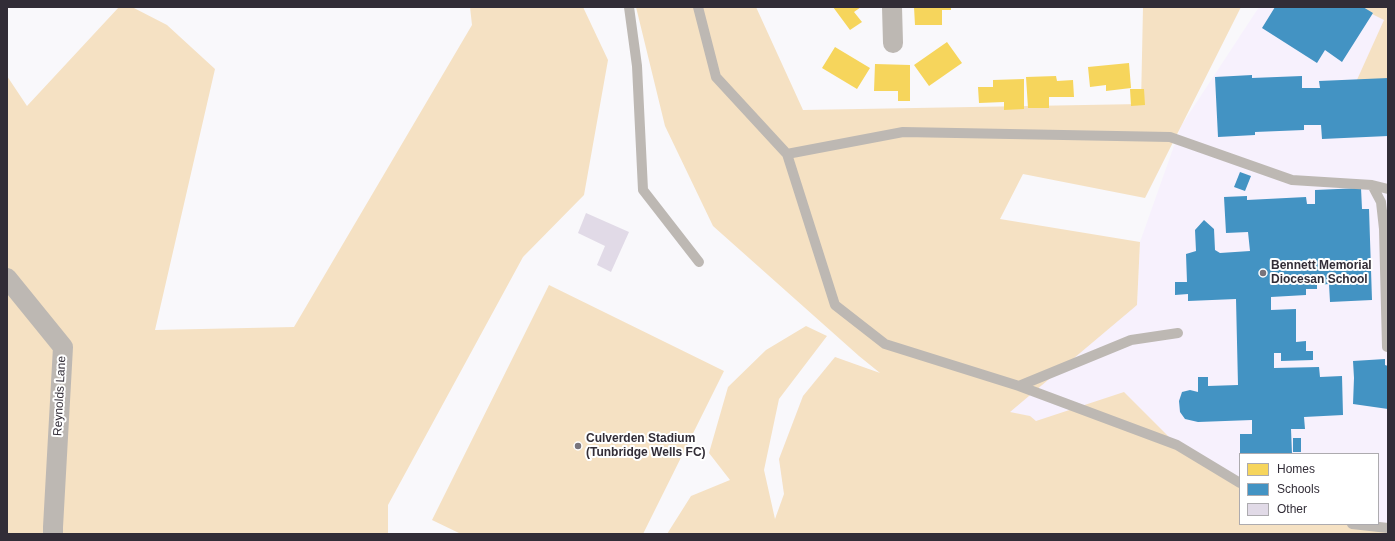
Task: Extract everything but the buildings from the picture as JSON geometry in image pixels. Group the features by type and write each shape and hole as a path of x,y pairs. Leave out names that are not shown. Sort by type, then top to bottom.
{"street":[{"path":"892,7 893,42"},
{"name":"Reynolds Lane","path":"7,278 63,347 53,534"}],"lane":[{"path":"628,7 636,66 643,190 699,262"},
{"path":"698,7 716,77 787,154 835,305 885,344 1019,386 1177,445 1239,482"},
{"path":"787,154 903,132 1170,137 1292,180 1372,185 1388,190"},
{"path":"1372,185 1381,202 1384,229 1387,347"},
{"path":"1019,386 1131,340 1178,333"},
{"path":"1361,525 1388,528"}],"shaded area":[{"path":"119,7 132,7 167,25 215,69 155,330 294,327 472,25 470,7 583,7 608,60 584,195 523,257 388,505 388,534 7,534 7,76 27,106"},
{"path":"636,7 756,7 803,110 1141,104 1143,7 1241,7 1145,198 1023,174 1000,219 1140,242 1137,305 1010,412 1030,416 1036,421 1124,392 1187,455 1239,479 1239,525 1362,525 1388,528 1388,534 667,534 691,496 730,480 709,453 728,387 766,350 806,326 827,336 779,399 764,470 775,519 784,494 779,459 803,396 835,357 880,373 713,226 665,126"},
{"name":"Bennett Memorial Diocesan School","path":"1259,7 1388,7 1388,534 770,534 784,494 779,459 803,396 835,357 969,405 1137,305 1140,242 1181,126"},
{"path":"1358,7 1388,7 1388,81 1356,82 1384,20"},
{"name":"Culverden Stadium (Tunbridge Wells FC)","path":"549,285 724,371 643,534 461,534 432,520"}],"place":[{"name":"Bennett Memorial Diocesan School","path":"1263,273"},
{"name":"Culverden Stadium (Tunbridge Wells FC)","path":"578,446"}]}
